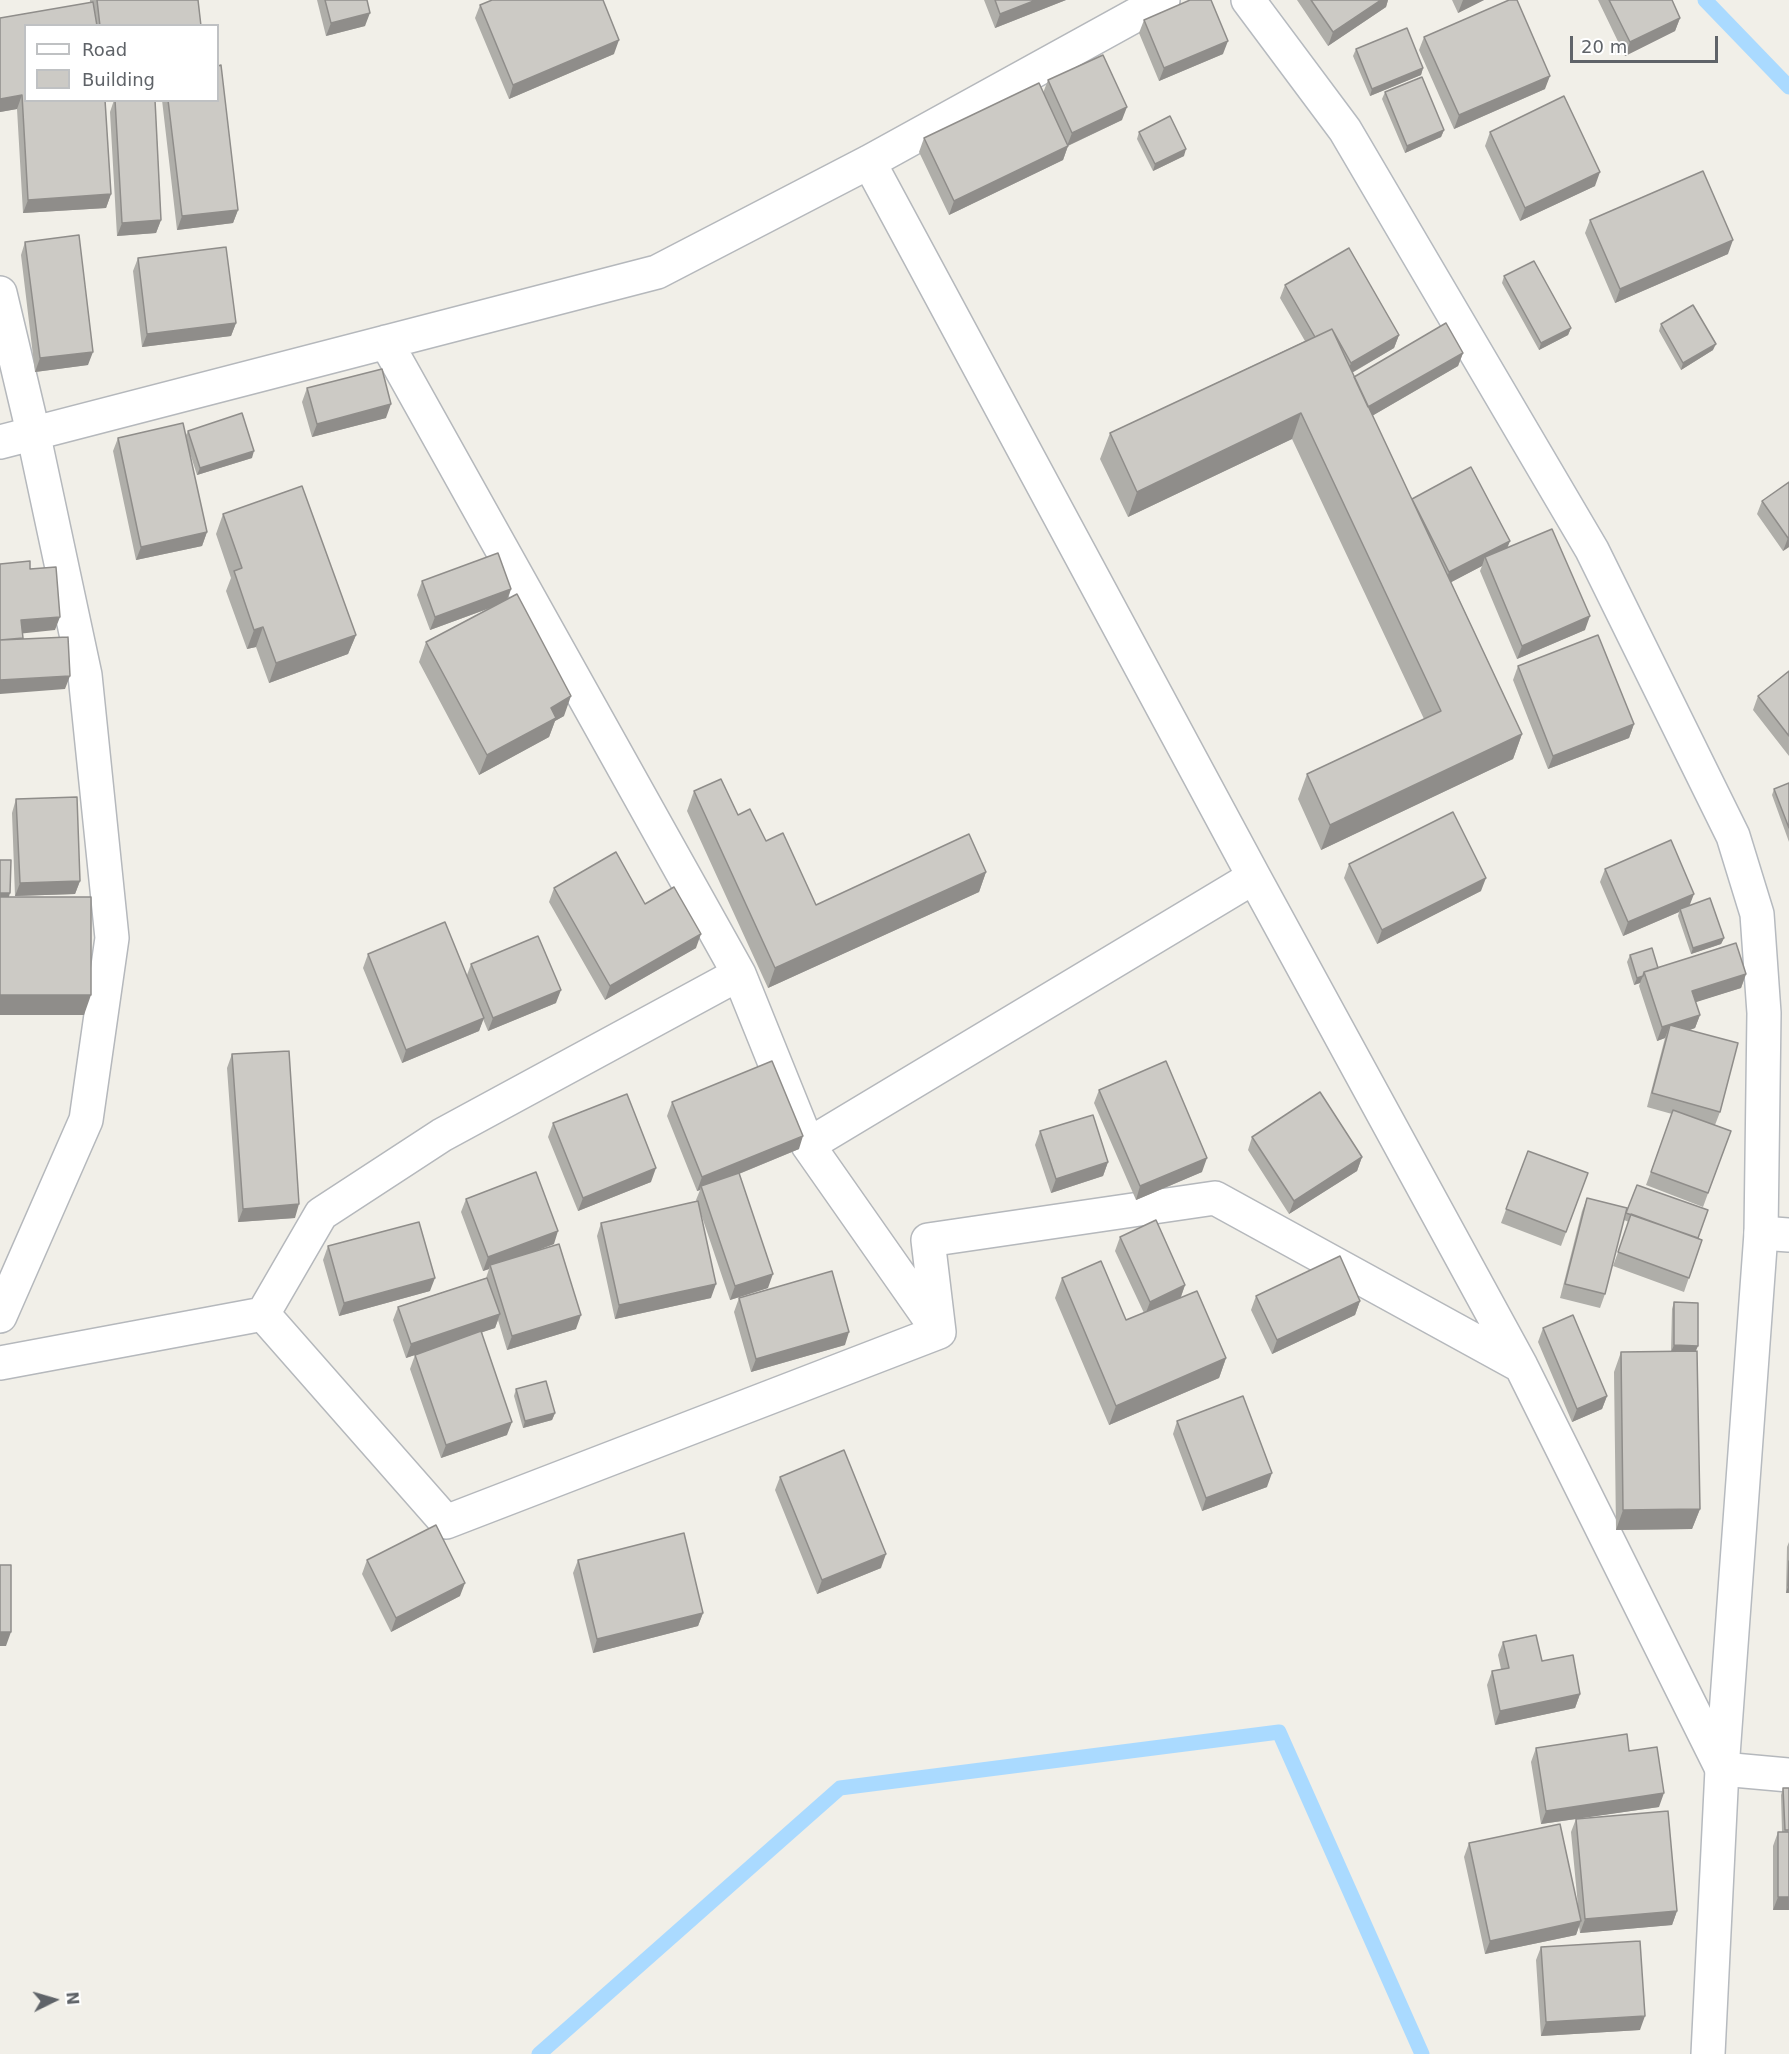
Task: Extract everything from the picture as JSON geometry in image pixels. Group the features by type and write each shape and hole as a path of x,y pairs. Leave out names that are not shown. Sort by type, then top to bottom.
{"street":[{"path":"0,442 657,272 869,162 1163,0"},
{"path":"1248,0 1345,130 1592,550 1732,836 1757,914 1775,1234 1722,1769 1708,2054"},
{"path":"869,162 1254,878 1521,1366 1722,1769"},
{"path":"0,293 33,432 84,675 112,938 86,1120 0,1316"},
{"path":"386,342 739,974 808,1145 939,1332"},
{"path":"808,1145 1254,878"},
{"path":"0,1363 263,1314 321,1214 442,1135 739,974"},
{"path":"939,1332 928,1240 1215,1198 1521,1366"},
{"path":"263,1314 446,1522 939,1332"},
{"path":"1722,1769 1789,1775"}],"building":[{"path":"97,0 198,0 201,24 100,24"},
{"path":"325,0 367,0 370,13 331,23"},
{"path":"492,0 603,0 619,40 513,85 480,5"},
{"path":"995,0 1036,0 1000,14"},
{"path":"1190,0 1211,0 1228,41 1164,68 1144,20"},
{"path":"1311,0 1381,0 1333,32"},
{"path":"1509,0 1517,0 1550,76 1459,115 1424,37"},
{"path":"1609,0 1672,0 1680,18 1630,42"},
{"path":"93,2 97,24 24,24 24,102 105,102 111,194 28,200 22,95 0,99 0,18"},
{"path":"1407,28 1423,68 1372,89 1356,49"},
{"path":"1103,55 1127,107 1072,133 1048,80"},
{"path":"221,65 238,210 182,216 168,102 219,102 219,66"},
{"path":"1422,77 1444,130 1407,146 1385,92"},
{"path":"1039,83 1068,146 954,201 924,138"},
{"path":"1564,96 1600,172 1525,208 1490,132"},
{"path":"115,102 155,102 161,220 122,223"},
{"path":"1170,116 1186,149 1155,164 1139,132"},
{"path":"1703,171 1733,240 1620,289 1590,220"},
{"path":"79,235 93,352 40,358 25,242"},
{"path":"226,247 236,323 147,334 138,258"},
{"path":"1349,248 1399,335 1351,363 1332,329 1315,337 1285,285"},
{"path":"1534,261 1571,328 1541,343 1504,276"},
{"path":"1693,305 1716,344 1683,363 1661,324"},
{"path":"1446,323 1463,353 1368,407 1354,377"},
{"path":"1332,329 1522,734 1330,825 1307,774 1441,711 1301,413 1137,492 1110,433"},
{"path":"382,369 391,404 317,424 307,388"},
{"path":"242,413 254,451 200,468 188,431"},
{"path":"183,423 207,532 141,547 118,438"},
{"path":"1471,467 1510,541 1449,572 1412,499"},
{"path":"1789,482 1789,537 1788,538 1762,501"},
{"path":"302,486 356,635 276,663 263,627 254,630 234,571 242,568 223,514"},
{"path":"1552,529 1590,616 1522,646 1485,557"},
{"path":"498,553 511,589 435,617 422,581"},
{"path":"30,561 30,569 56,567 60,617 21,620 23,638 0,640 0,564"},
{"path":"517,594 571,696 551,708 556,718 487,755 426,642"},
{"path":"1598,635 1634,724 1553,756 1518,666"},
{"path":"68,637 70,676 0,680 0,640"},
{"path":"1789,671 1789,736 1758,696"},
{"path":"721,779 738,815 750,809 766,841 783,833 816,905 969,834 986,872 775,968 694,791"},
{"path":"1789,783 1789,828 1774,789"},
{"path":"77,797 80,881 20,883 16,799"},
{"path":"1453,812 1486,878 1382,930 1349,864"},
{"path":"1671,840 1694,894 1628,922 1605,869"},
{"path":"616,852 645,904 674,887 701,934 610,986 554,888"},
{"path":"0,860 11,860 10,893 0,893"},
{"path":"0,897 91,897 91,995 0,995"},
{"path":"1710,898 1724,938 1693,948 1680,909"},
{"path":"445,922 484,1018 406,1050 368,954"},
{"path":"538,936 561,990 493,1018 471,964"},
{"path":"1736,943 1746,974 1692,991 1700,1015 1662,1027 1644,972"},
{"path":"1652,948 1658,968 1644,972 1643,976 1637,978 1630,955"},
{"path":"1670,1025 1738,1043 1720,1112 1652,1093"},
{"path":"289,1051 299,1204 243,1209 232,1054"},
{"path":"772,1061 803,1136 702,1177 672,1102"},
{"path":"1166,1061 1207,1158 1140,1186 1099,1090"},
{"path":"1320,1092 1362,1157 1294,1201 1252,1137"},
{"path":"627,1094 656,1168 583,1198 553,1123"},
{"path":"1673,1110 1731,1131 1708,1193 1651,1172"},
{"path":"1093,1115 1108,1162 1056,1179 1040,1131"},
{"path":"1528,1151 1588,1173 1566,1232 1506,1209"},
{"path":"536,1172 558,1231 488,1257 466,1199"},
{"path":"739,1173 773,1274 735,1286 701,1186"},
{"path":"1637,1185 1708,1210 1698,1238 1626,1213"},
{"path":"1587,1198 1627,1208 1605,1294 1565,1284"},
{"path":"698,1201 716,1284 619,1305 601,1223"},
{"path":"1631,1214 1702,1240 1689,1278 1618,1252"},
{"path":"1156,1220 1185,1285 1150,1302 1120,1237"},
{"path":"419,1222 435,1278 344,1303 328,1246"},
{"path":"559,1244 581,1315 512,1336 490,1265"},
{"path":"1340,1256 1360,1301 1277,1340 1256,1296"},
{"path":"1101,1261 1126,1320 1197,1291 1226,1358 1116,1406 1062,1278"},
{"path":"832,1271 849,1332 756,1359 739,1298"},
{"path":"487,1278 500,1314 411,1344 398,1307"},
{"path":"1674,1302 1698,1303 1698,1346 1674,1345"},
{"path":"1573,1315 1607,1396 1577,1409 1543,1328"},
{"path":"481,1331 512,1422 446,1445 415,1355"},
{"path":"1697,1351 1700,1509 1623,1510 1621,1352"},
{"path":"546,1381 555,1413 525,1421 516,1389"},
{"path":"1243,1396 1272,1473 1206,1498 1177,1421"},
{"path":"844,1450 886,1554 822,1580 780,1477"},
{"path":"436,1525 465,1583 396,1618 367,1560"},
{"path":"684,1533 703,1613 597,1639 578,1560"},
{"path":"0,1565 11,1565 11,1632 0,1632"},
{"path":"1536,1635 1542,1661 1573,1655 1580,1694 1500,1711 1492,1671 1509,1668 1503,1642"},
{"path":"1627,1734 1629,1751 1657,1747 1664,1793 1546,1811 1536,1748"},
{"path":"1783,1788 1789,1788 1789,1830 1785,1830"},
{"path":"1668,1811 1677,1911 1585,1919 1576,1819"},
{"path":"1560,1824 1581,1921 1490,1941 1469,1843"},
{"path":"1778,1832 1789,1832 1789,1897 1778,1897"},
{"path":"1640,1941 1645,2016 1546,2022 1541,1947"}],"waterway":[{"path":"1705,0 1789,87"},
{"path":"539,2054 840,1788 1279,1732 1422,2054"}]}
